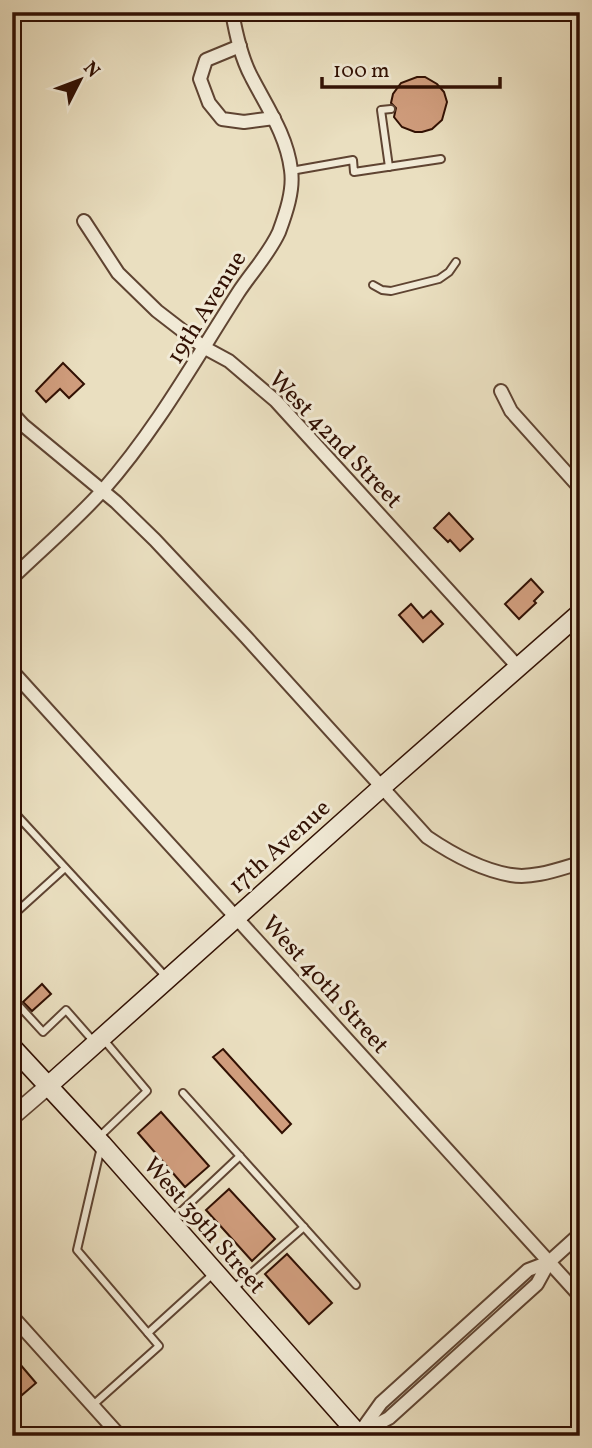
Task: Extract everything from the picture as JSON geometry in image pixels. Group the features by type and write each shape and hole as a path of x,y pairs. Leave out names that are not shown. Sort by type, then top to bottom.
{"main road":[{"name":"17th Avenue","path":"48,1086 236,916 580,613"},
{"name":"West 39th Street","path":"12,1047 360,1435"}],"street":[{"name":"19th Avenue","path":"12,578 102,491 136,450 278,234 289,204 291,171 285,144 274,118 250,75 232,12"},
{"path":"240,46 206,60 200,79 209,103 222,119 234,122 274,118"},
{"name":"West 42nd Street","path":"84,221 118,273 157,311 205,348 229,361 276,401 519,668"},
{"path":"501,391 511,411 580,488"},
{"path":"12,413 155,540 427,837 451,853 512,876 542,873 580,863"},
{"name":"West 40th Street","path":"12,671 580,1296"},
{"name":"17th Avenue","path":"12,1117 48,1086"},
{"path":"360,1435 389,1418 537,1284 549,1262 580,1234"},
{"path":"12,1316 120,1436"}],"lane":[{"path":"389,167 381,110 391,108"},
{"path":"291,171 353,160 354,172 441,159"},
{"path":"373,285 391,291 439,279 449,272 456,262"},
{"path":"12,810 167,978"},
{"path":"12,916 65,868"},
{"path":"12,985 17,990 12,996 43,1032 66,1010 147,1091 99,1142 77,1250 159,1346 93,1405"},
{"path":"183,1093 356,1285"},
{"path":"169,1222 240,1156"},
{"path":"231,1291 304,1227"},
{"path":"148,1333 214,1273"}],"building":[{"path":"425,77 437,84 444,92 447,102 442,120 432,129 422,132 402,127 394,117 396,108 391,103 393,94 401,83"},
{"path":"63,363 84,384 69,398 60,389 46,402 36,391"},
{"path":"449,513 473,539 460,551 434,528"},
{"path":"531,579 543,592 519,619 505,604"},
{"path":"411,604 423,618 431,611 443,624 423,642 399,615"},
{"path":"42,984 51,994 32,1011 23,1002"},
{"path":"223,1049 291,1124 282,1133 213,1057"},
{"path":"161,1112 209,1166 185,1187 138,1133"},
{"path":"229,1189 275,1239 252,1261 206,1210"},
{"path":"287,1254 332,1303 309,1324 265,1274"},
{"path":"19,1363 36,1383 22,1395 12,1384 12,1368"}]}
